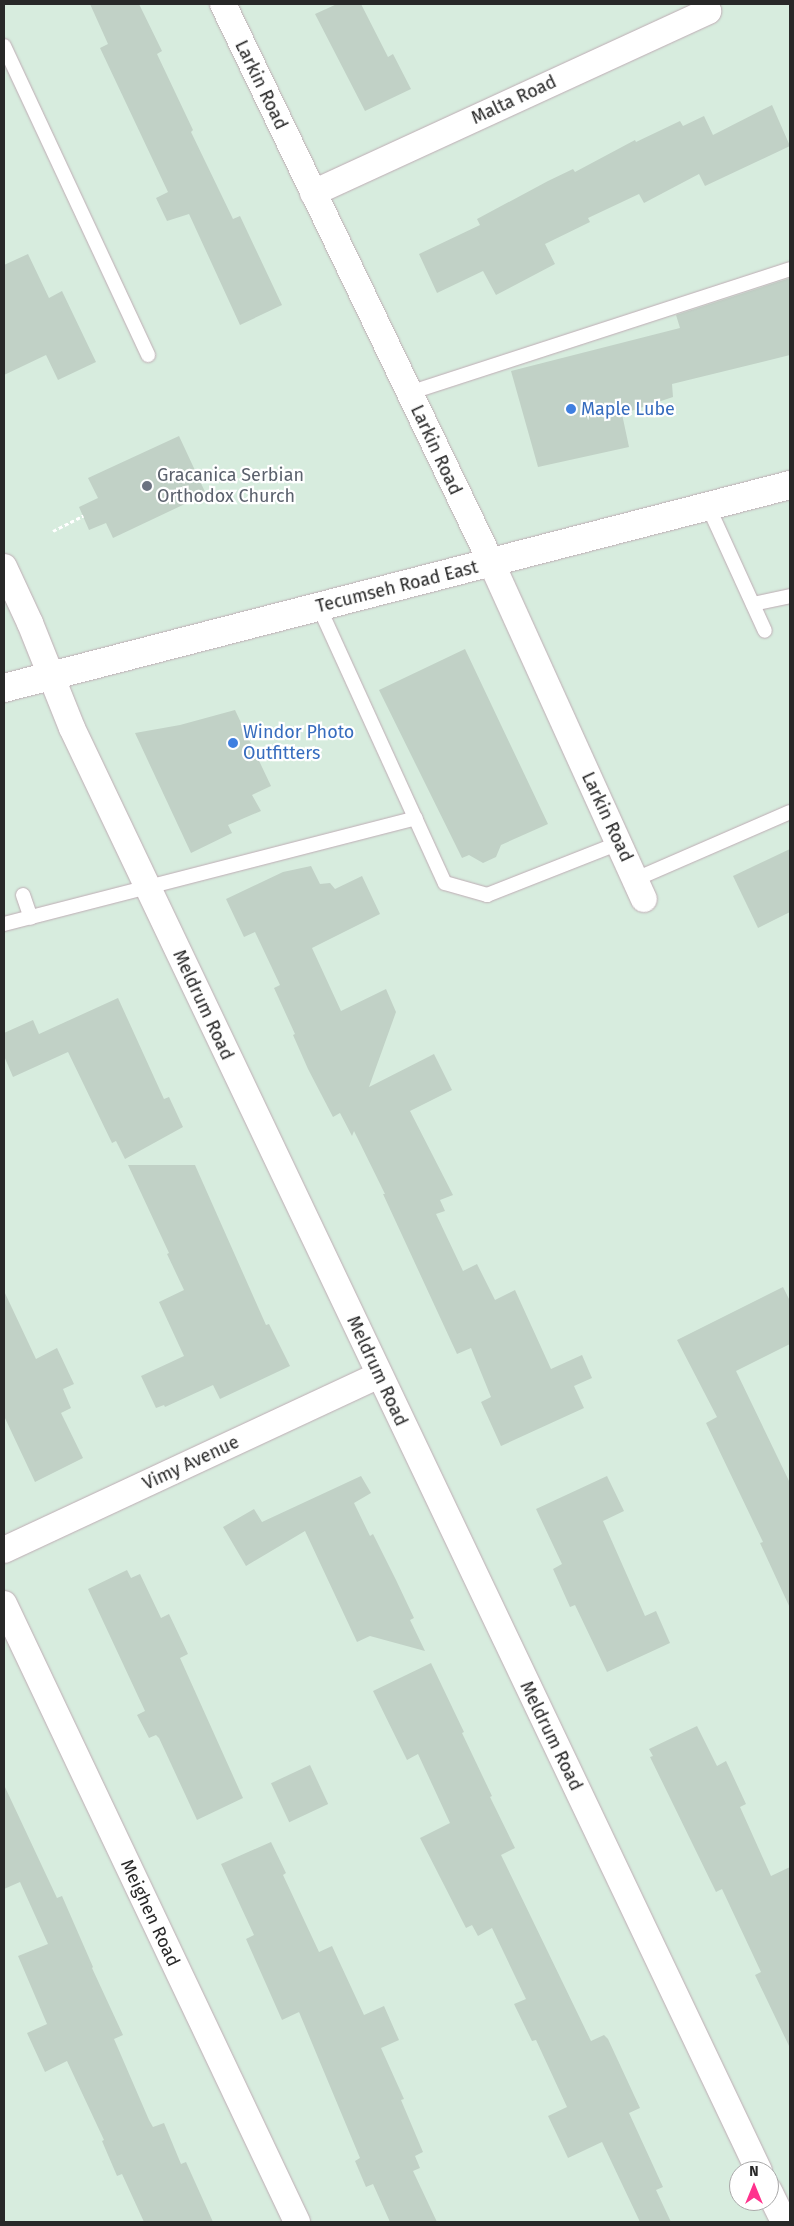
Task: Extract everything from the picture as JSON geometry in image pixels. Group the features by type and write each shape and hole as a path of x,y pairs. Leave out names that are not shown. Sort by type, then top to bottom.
{"main road":[{"name":"Tecumseh Road East","path":"4,688 790,485"}],"street":[{"name":"Larkin Road","path":"223,4 491,562 640,889"},
{"name":"Malta Road","path":"313,193 708,10 704,4"},
{"name":"Meldrum Road","path":"4,567 72,728 147,888 754,2161"},
{"name":"Vimy Avenue","path":"4,1550 379,1375"},
{"name":"Meighen Road","path":"4,1604 297,2222"}],"lane":[{"path":"4,46 148,355"},
{"path":"409,393 790,269"},
{"path":"708,506 765,631"},
{"path":"752,604 790,596"},
{"path":"319,607 445,883 487,895 620,843"},
{"path":"640,889 790,812"},
{"path":"4,924 416,818"},
{"path":"23,895 31,918"}],"path":[{"path":"53,531 83,516"}],"building":[{"path":"90,4 139,4 162,51 157,54 193,130 191,132 233,219 240,216 282,305 240,325 189,214 167,221 156,198 168,192 100,48 108,44"},
{"path":"337,4 361,4 388,57 393,54 411,89 365,111 315,14"},
{"path":"772,105 790,146 705,186 699,174 644,203 639,194 588,218 590,222 545,244 555,264 496,295 483,271 437,293 419,254 480,225 477,219 548,181 573,169 575,172 635,140 636,142 680,121 683,126 704,116 713,135"},
{"path":"28,254 49,298 62,291 96,362 58,380 46,355 4,375 4,265"},
{"path":"790,278 790,355 672,384 673,397 622,414 629,447 538,467 511,371 680,328 676,315"},
{"name":"Gracanica Serbian Orthodox Church","path":"179,436 206,494 113,538 106,523 89,530 79,507 98,498 88,478"},
{"path":"465,649 548,824 501,845 496,857 483,863 469,855 462,858 379,690"},
{"path":"235,710 271,786 252,795 261,811 228,825 232,833 191,853 135,733 180,725"},
{"path":"790,849 790,912 758,928 733,876"},
{"path":"311,866 320,884 330,883 335,889 362,876 380,914 312,948 341,1011 386,989 396,1012 369,1087 434,1054 452,1090 410,1111 453,1195 440,1200 445,1211 436,1214 463,1271 477,1264 495,1300 515,1290 551,1369 582,1355 592,1378 574,1386 584,1408 501,1446 481,1402 491,1397 471,1348 457,1354 383,1194 385,1194 354,1131 352,1136 340,1113 333,1117 308,1069 293,1035 295,1034 274,988 280,985 255,932 244,937 226,899 283,872"},
{"path":"118,998 164,1099 169,1097 183,1127 125,1159 116,1141 112,1143 68,1052 13,1077 4,1056 4,1033 33,1020 39,1034"},
{"path":"128,1165 195,1165 266,1325 269,1324 290,1366 220,1399 213,1385 165,1407 164,1405 156,1408 141,1376 184,1356 159,1302 184,1290"},
{"path":"783,1287 790,1301 790,1344 736,1371 790,1483 790,1608 760,1543 763,1542 706,1423 717,1417 677,1340"},
{"path":"4,1291 36,1359 57,1348 74,1384 63,1389 71,1408 61,1413 83,1458 35,1482 4,1416"},
{"path":"361,1476 371,1493 354,1503 370,1536 373,1534 396,1580 414,1618 410,1620 425,1651 370,1636 357,1642 305,1531 246,1566 223,1527 254,1509 262,1522"},
{"path":"607,1476 624,1511 603,1521 645,1616 656,1611 670,1643 607,1672 575,1605 570,1607 553,1569 562,1564 536,1509"},
{"path":"127,1570 131,1578 140,1574 161,1618 169,1614 188,1654 180,1658 243,1798 197,1820 159,1738 156,1735 149,1738 137,1715 145,1711 88,1589"},
{"path":"431,1663 464,1732 462,1733 492,1796 490,1797 515,1848 501,1855 591,2041 604,2035 608,2039 640,2108 629,2113 663,2187 656,2190 671,2222 640,2222 602,2142 568,2158 548,2116 567,2107 536,2040 532,2041 514,2004 526,1999 492,1928 478,1936 472,1925 466,1928 420,1838 450,1823 418,1754 407,1760 373,1691"},
{"path":"697,1726 717,1766 726,1761 746,1804 740,1807 771,1876 790,1867 790,2048 755,1975 761,1972 722,1889 716,1892 650,1757 653,1756 649,1749"},
{"path":"310,1765 328,1804 289,1822 271,1783"},
{"path":"4,1785 57,1898 62,1896 123,2035 114,2039 149,2120 153,2127 164,2123 181,2164 186,2162 213,2222 144,2222 122,2174 117,2176 102,2141 104,2140 67,2061 45,2072 27,2033 47,2024 18,1956 48,1944 20,1882 4,1889"},
{"path":"271,1842 286,1873 283,1875 319,1952 332,1946 364,2015 384,2006 399,2040 381,2048 404,2099 401,2100 423,2152 415,2156 420,2168 413,2171 437,2222 390,2222 373,2184 366,2187 355,2161 360,2158 299,2012 282,2020 246,1939 254,1935 221,1864"}],"place":[{"name":"Maple Lube","path":"571,409"},
{"name":"Gracanica Serbian Orthodox Church","path":"147,486"},
{"name":"Windor Photo Outfitters","path":"233,743"}]}
